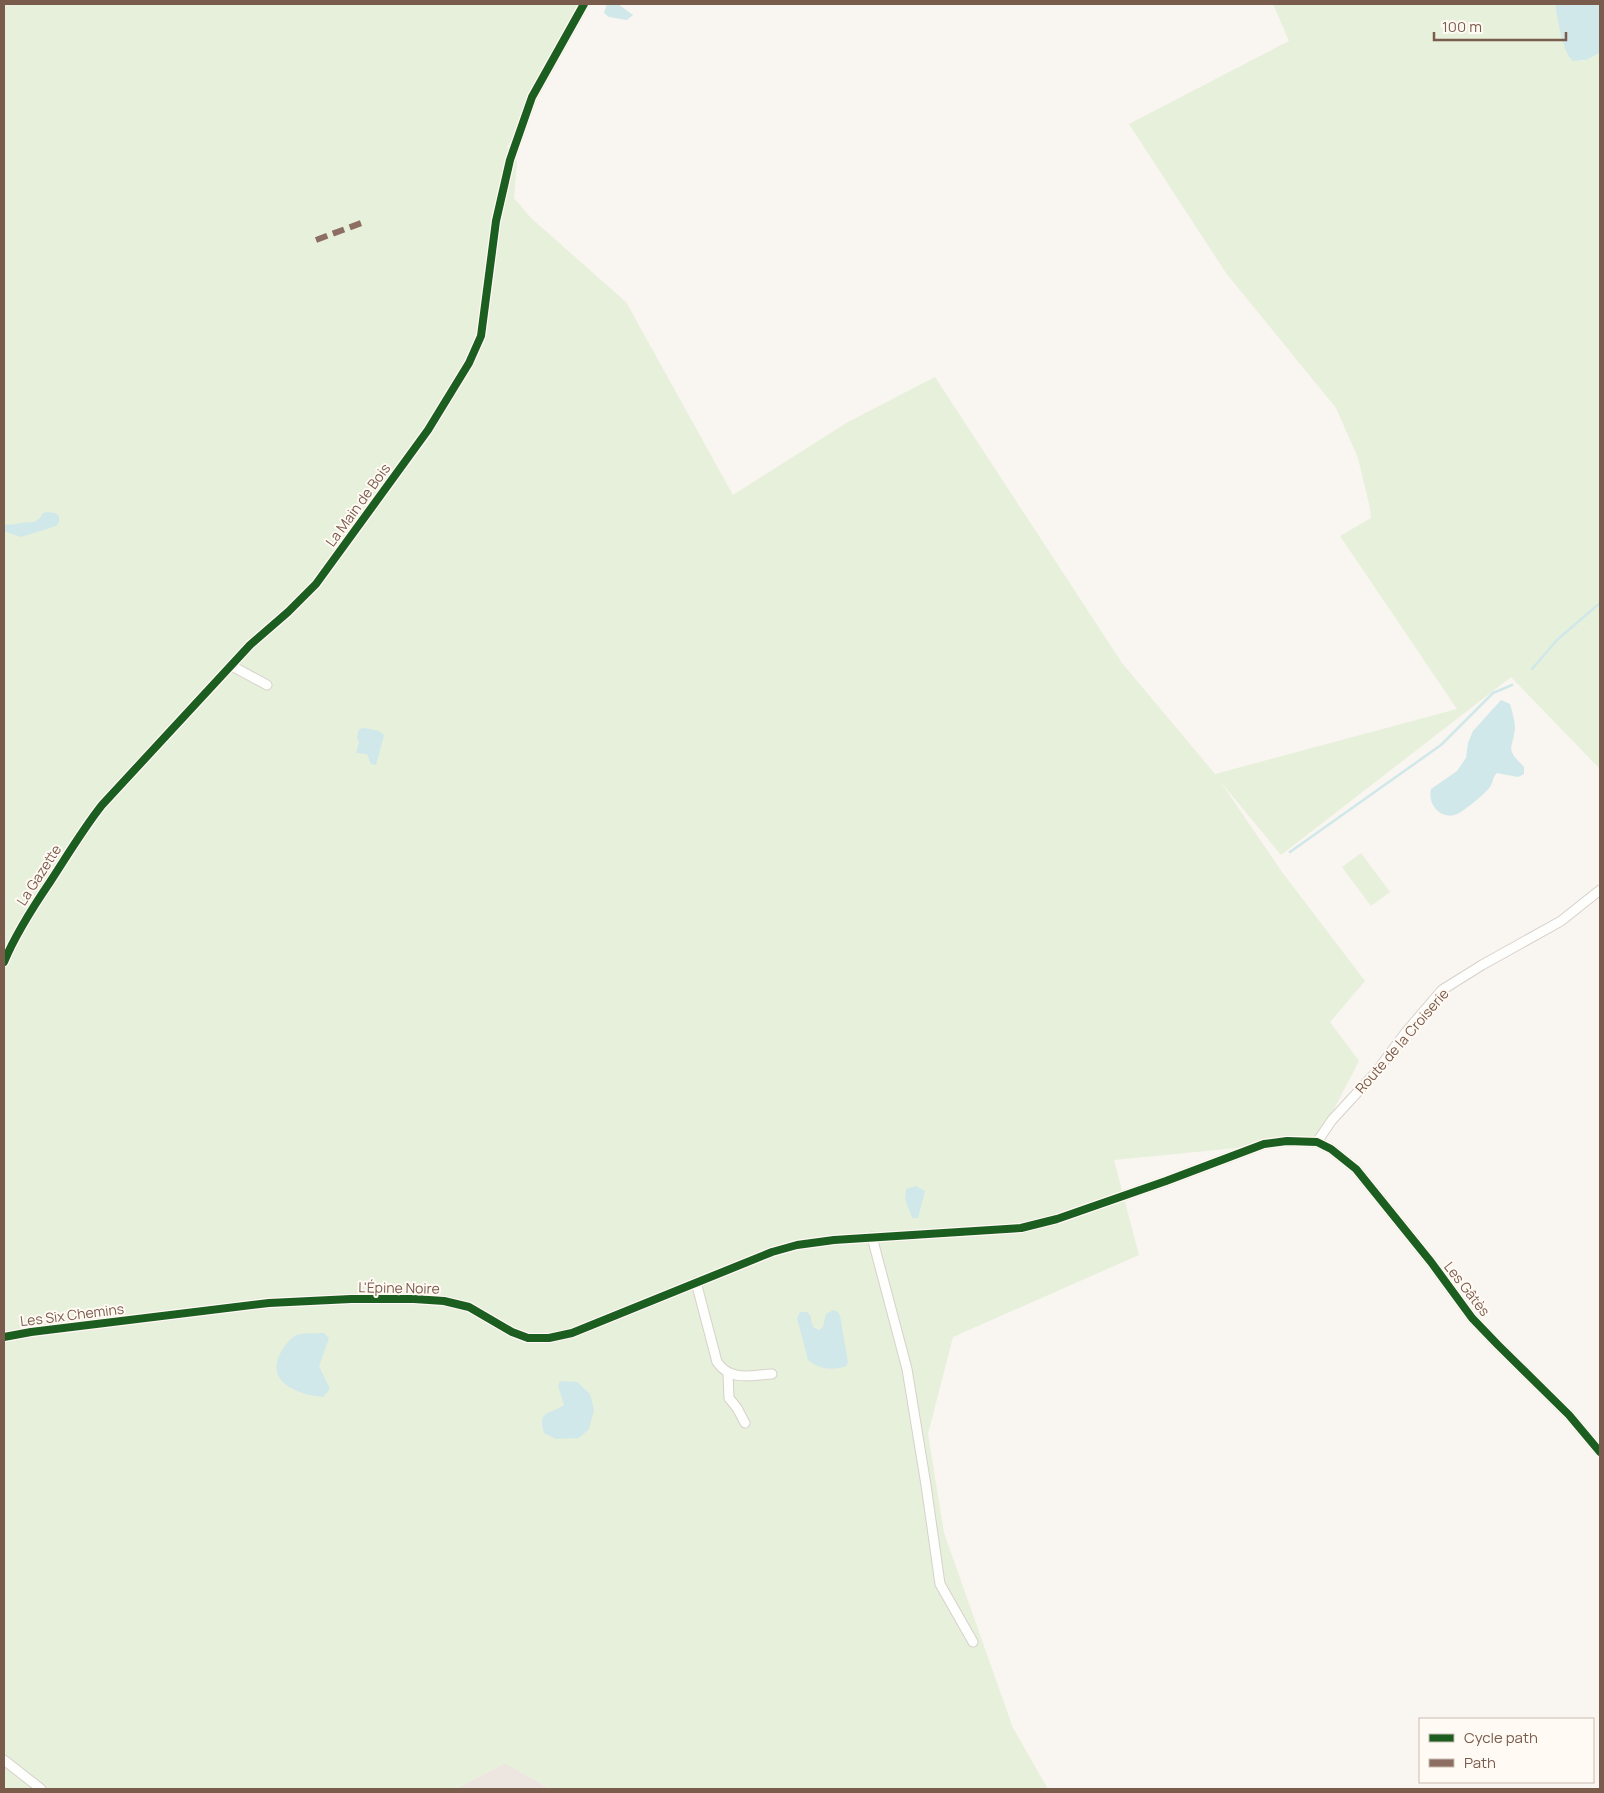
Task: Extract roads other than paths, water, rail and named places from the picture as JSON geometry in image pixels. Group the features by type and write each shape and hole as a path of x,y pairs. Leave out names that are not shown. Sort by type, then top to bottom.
{"street":[{"name":"La Main de Bois","path":"102,805 250,646 316,584 428,430 469,363 481,336 496,220 513,152 532,97 584,4"},
{"path":"232,666 267,685"},
{"name":"La Gazette","path":"4,962 26,919 88,823 102,805"},
{"name":"Route de la Croiserie","path":"1317,1142 1332,1120 1377,1071 1406,1032 1442,990 1482,965 1561,921 1600,890"},
{"name":"L'Épine Noire","path":"144,1319 269,1303 351,1299 444,1300 469,1307 512,1332 528,1338 549,1338 572,1333 772,1252 797,1245 872,1237 1021,1228 1057,1219 1264,1144 1287,1141 1317,1142"},
{"name":"Les Gâtès","path":"1317,1142 1331,1149 1356,1169 1431,1262 1472,1318 1569,1415 1600,1452"},
{"path":"872,1237 907,1369 940,1584 973,1642"},
{"path":"696,1282 717,1362 728,1373 741,1376 772,1374"},
{"name":"Les Six Chemins","path":"4,1337 31,1332 144,1319"},
{"path":"728,1373 729,1398 746,1423"},
{"path":"4,1760 41,1789"}],"water":[{"path":"607,4 618,4 633,15 627,20 609,17 604,13"},
{"path":"1555,4 1600,4 1600,53 1586,60 1573,61 1569,57 1563,43"},
{"path":"43,513 55,513 59,516 59,522 56,526 21,537 4,531 4,524 34,522"},
{"path":"1501,700 1510,704 1515,728 1511,749 1514,756 1524,767 1524,774 1518,777 1497,773 1488,789 1466,809 1453,815 1442,814 1431,801 1431,789 1457,771 1466,758 1468,743 1473,731"},
{"path":"365,728 379,731 384,735 376,765 371,764 367,754 356,753 359,742 357,737 359,729"},
{"path":"916,1186 925,1191 918,1218 912,1218 905,1199 906,1189"},
{"path":"833,1310 838,1312 840,1316 848,1362 846,1366 831,1369 821,1367 808,1360 797,1318 800,1312 807,1312 810,1315 813,1327 819,1330 823,1327 826,1314"},
{"path":"324,1333 329,1338 319,1366 330,1389 323,1397 294,1390 280,1379 277,1371 277,1362 281,1352 286,1344 297,1335"},
{"path":"560,1381 577,1382 590,1394 594,1410 589,1429 579,1438 556,1439 544,1433 542,1420 544,1416 564,1405 558,1386"}],"waterway":[{"path":"1532,669 1557,640 1600,603"},
{"path":"1290,852 1441,745 1493,693 1512,685"}]}
